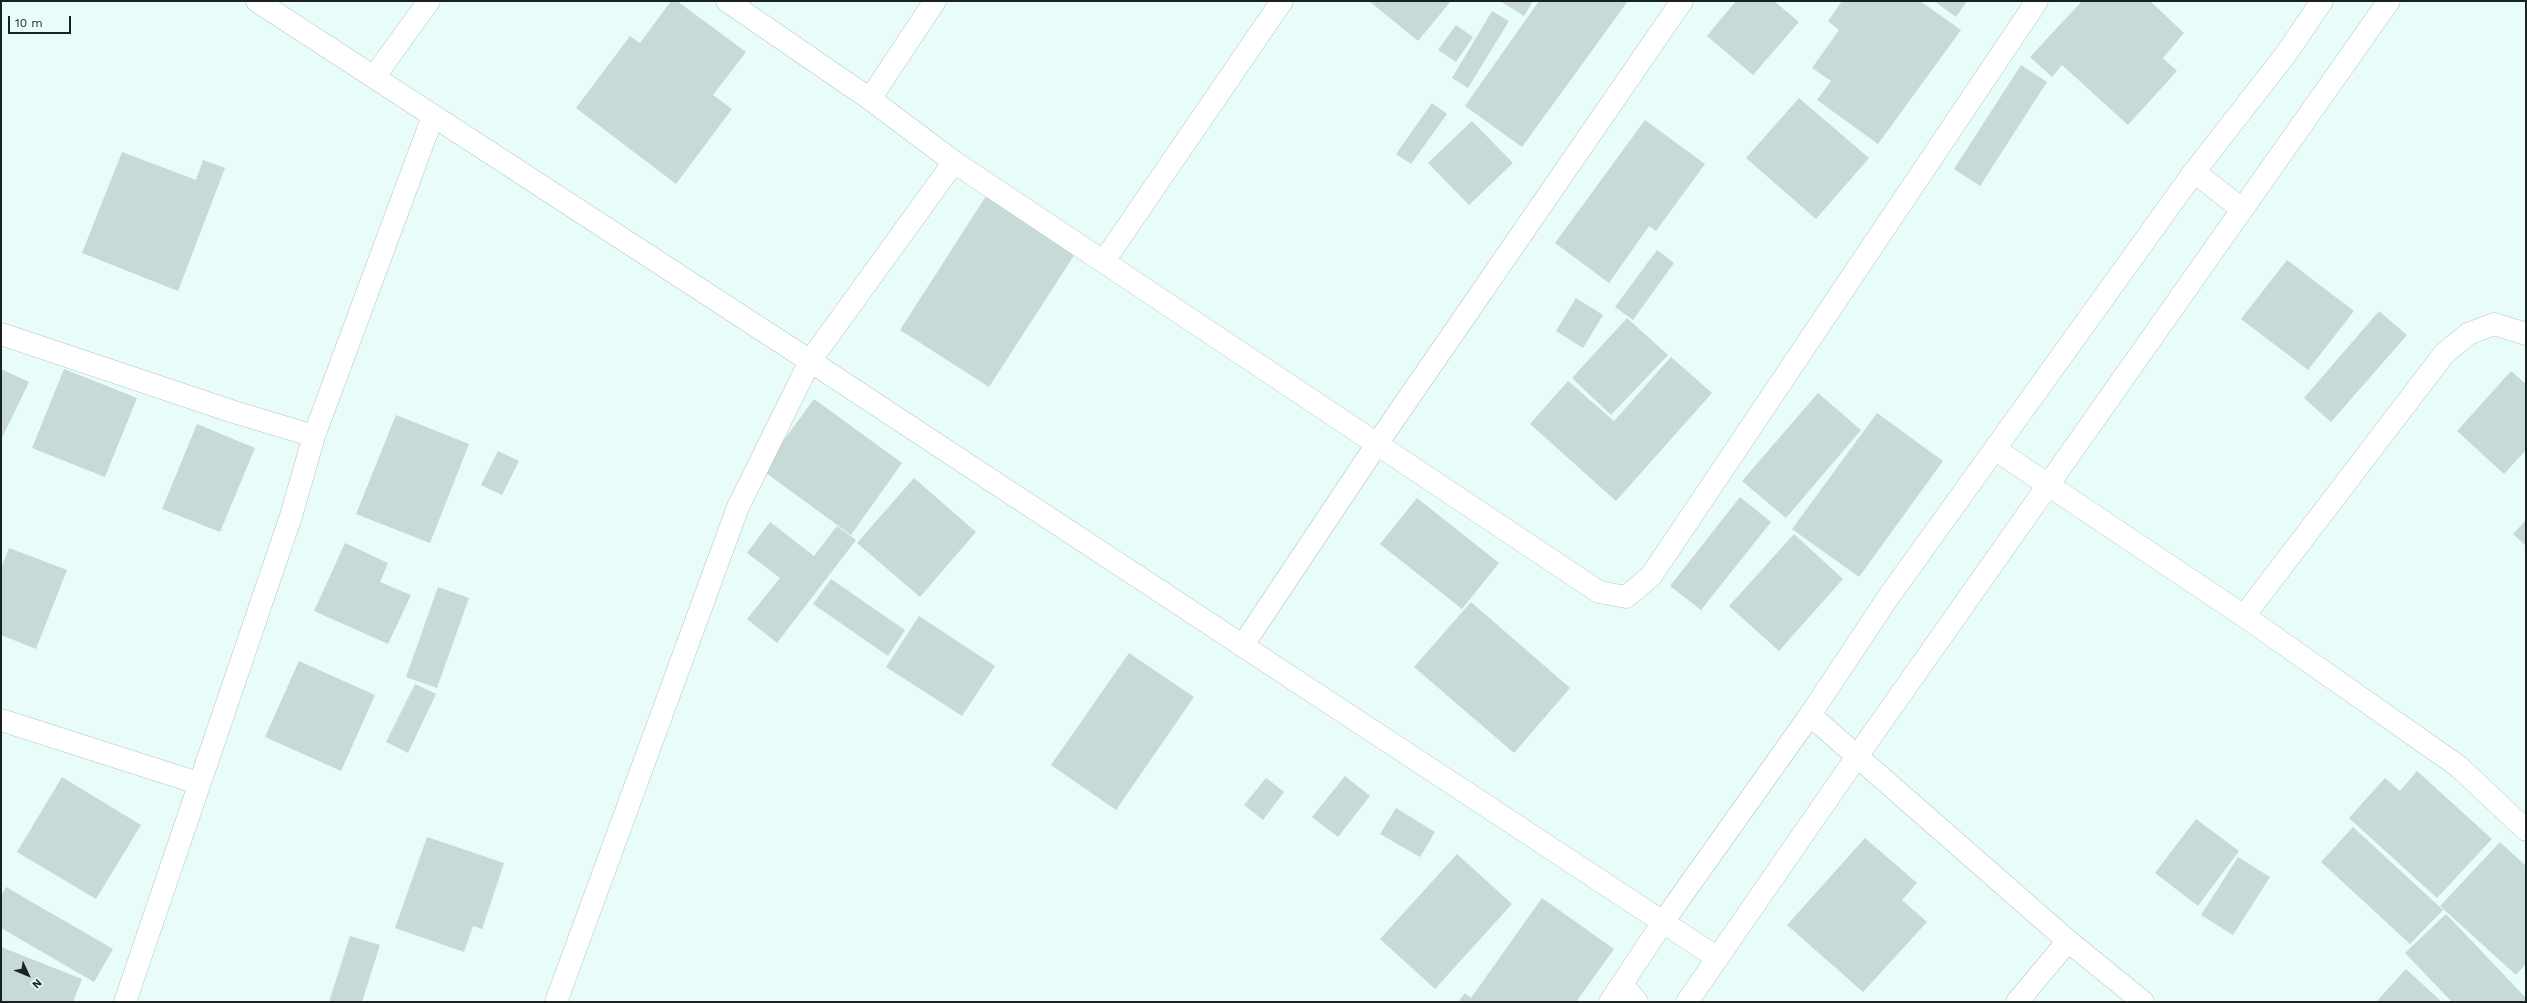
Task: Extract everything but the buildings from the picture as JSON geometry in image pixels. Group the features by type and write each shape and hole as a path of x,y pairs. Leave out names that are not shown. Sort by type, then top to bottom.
{"street":[{"path":"256,1 810,361 1716,957"},
{"path":"374,77 429,1"},
{"path":"727,1 870,99 954,162 1599,592 1626,597 1651,576 2037,1"},
{"path":"870,99 935,1"},
{"path":"1104,261 1282,1"},
{"path":"1243,645 1377,444 1682,1"},
{"path":"1610,1002 1663,922 1810,715 1887,599 1996,450 2194,172 2286,54 2322,1"},
{"path":"1687,1002 1716,957 2389,1"},
{"path":"125,1002 198,783 291,516 314,436 433,116"},
{"path":"556,1002 738,507 810,361 954,162"},
{"path":"2194,172 2242,209"},
{"path":"2244,616 2444,354 2468,334 2494,324 2526,334"},
{"path":"1,334 234,412 314,436"},
{"path":"1996,450 2244,616 2458,766 2526,830"},
{"path":"1810,715 1858,755 2068,941 2143,1002"},
{"path":"1,720 198,783"},
{"path":"2017,1002 2068,941"},
{"path":"1622,984 1637,1002"}]}
